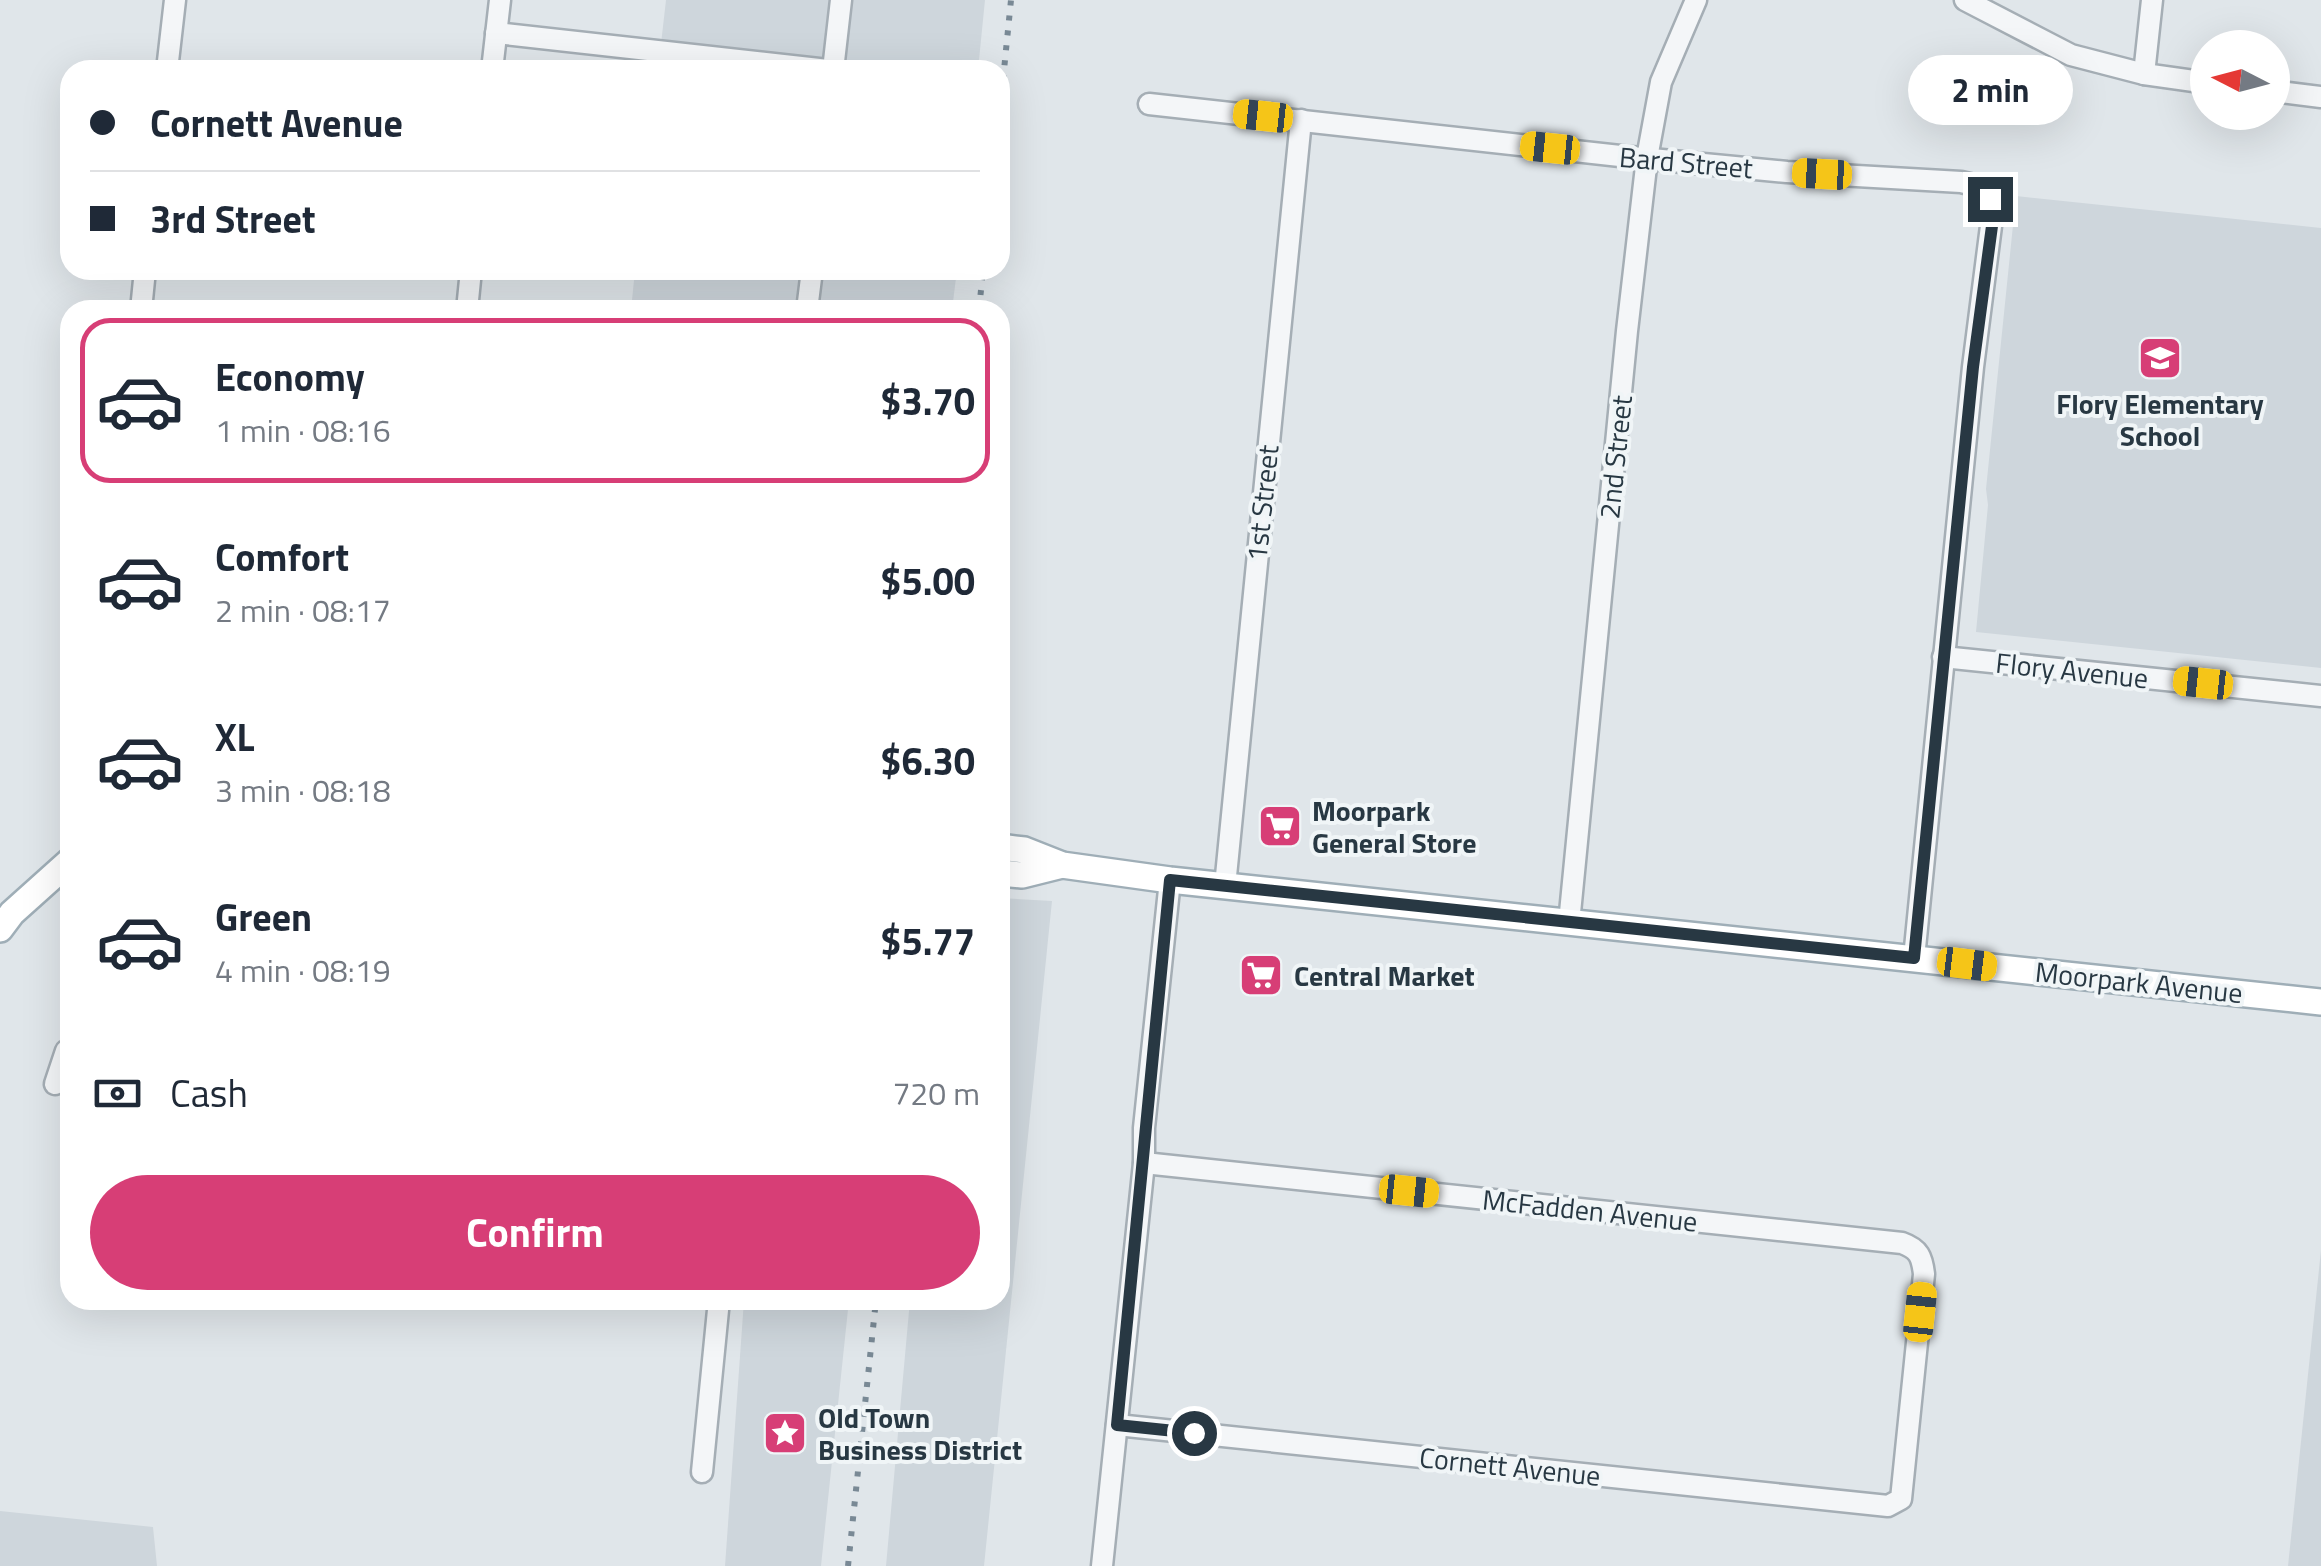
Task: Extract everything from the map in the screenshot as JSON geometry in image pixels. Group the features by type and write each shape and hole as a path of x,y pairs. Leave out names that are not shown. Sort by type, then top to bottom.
{"main road":[{"name":"Moorpark Avenue","path":"1010,848 1062,865 1170,880 2321,1002"},
{"name":"Moorpark Avenue","path":"1010,874 1022,875 1062,865"},
{"path":"0,929 60,870"}],"street":[{"path":"168,60 175,0"},
{"path":"493,60 500,0"},
{"path":"832,60 841,0"},
{"name":"2nd Street","path":"1569,923 1627,330 1648,158 1661,82 1696,0"},
{"path":"1965,0 2071,55 2104,66 2190,80"},
{"path":"2144,74 2152,0"},
{"path":"496,33 740,60"},
{"path":"2290,93 2321,97"},
{"name":"Bard Street","path":"1149,104 1787,172 1962,182 1983,190 1990,199 1992,226 1943,657"},
{"name":"1st Street","path":"1225,886 1301,120"},
{"path":"1914,958 1943,657"},
{"name":"Flory Avenue","path":"1943,657 2321,696"},
{"path":"1102,1566 1170,880"},
{"path":"55,1084 60,1069"},
{"name":"McFadden Avenue","path":"1144,1163 1902,1243 1915,1248 1922,1258 1924,1274 1901,1499"},
{"path":"702,1472 718,1310"},
{"name":"Cornett Avenue","path":"1117,1425 1888,1506 1901,1499"}],"shaded area":[{"path":"666,0 985,0 979,60 659,60"},
{"name":"Flory Elementary School","path":"2016,196 2321,228 2321,668 1976,632 1988,505 1986,489"},
{"path":"634,280 956,280 953,300 632,300"},
{"path":"1010,899 1052,901 984,1566 886,1566 909,1310 1010,1310"},
{"path":"2321,1250 2321,1566 2288,1566"},
{"name":"Old Town Business District","path":"743,1310 848,1310 821,1566 725,1566"},
{"path":"0,1511 153,1527 157,1566 0,1566"}],"railway":[{"path":"1005,60 1011,0"},
{"path":"980,300 982,280"},
{"path":"848,1566 875,1310"}],"place":[{"name":"Flory Elementary School","path":"2160,358"},
{"name":"Moorpark General Store","path":"1280,826"},
{"name":"Central Market","path":"1261,975"},
{"name":"Old Town Business District","path":"785,1433"}],"route":[{"path":"1194,1433 1117,1425 1170,880 1914,958 1973,367 1992,226 1990,199"}]}
